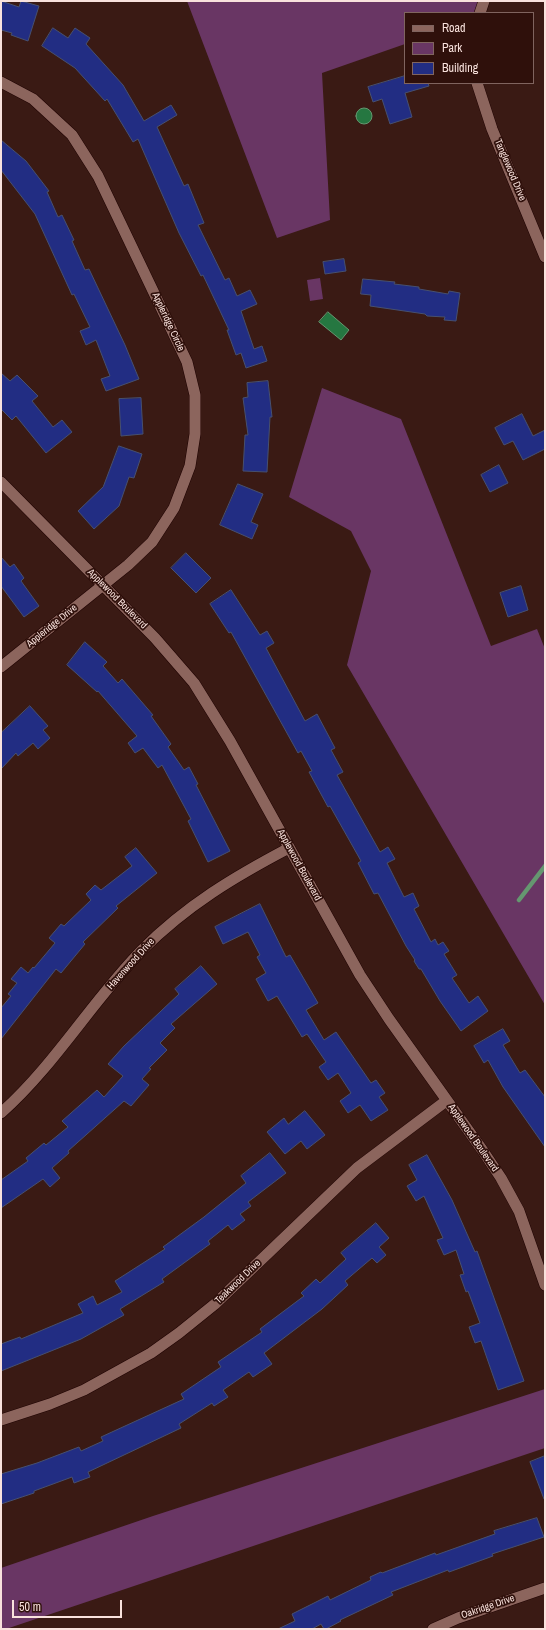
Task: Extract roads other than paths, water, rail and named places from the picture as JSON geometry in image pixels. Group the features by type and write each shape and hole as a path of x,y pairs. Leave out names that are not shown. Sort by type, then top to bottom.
{"street":[{"path":"480,12 484,1"},
{"name":"Appleridge Circle","path":"1,82 33,99 53,116 72,135 98,176 187,362 195,394 196,434 190,466 174,508 152,542 128,565 103,585"},
{"name":"Tanglewood Drive","path":"477,84 492,129 545,257"},
{"name":"Applewood Boulevard","path":"1,482 156,638 194,683 230,741 360,975 501,1178 519,1211 545,1285"},
{"name":"Appleridge Drive","path":"1,667 103,585"},
{"name":"Havenwood Drive","path":"1,1113 36,1078 124,970 163,930 189,908 219,886 289,848"},
{"name":"Teakwood Drive","path":"1,1420 50,1404 84,1390 151,1353 179,1333 215,1304 357,1168 446,1100"},
{"name":"Oakridge Drive","path":"433,1629 458,1618 545,1588"}],"waterway":[{"path":"519,900 545,866"}]}
